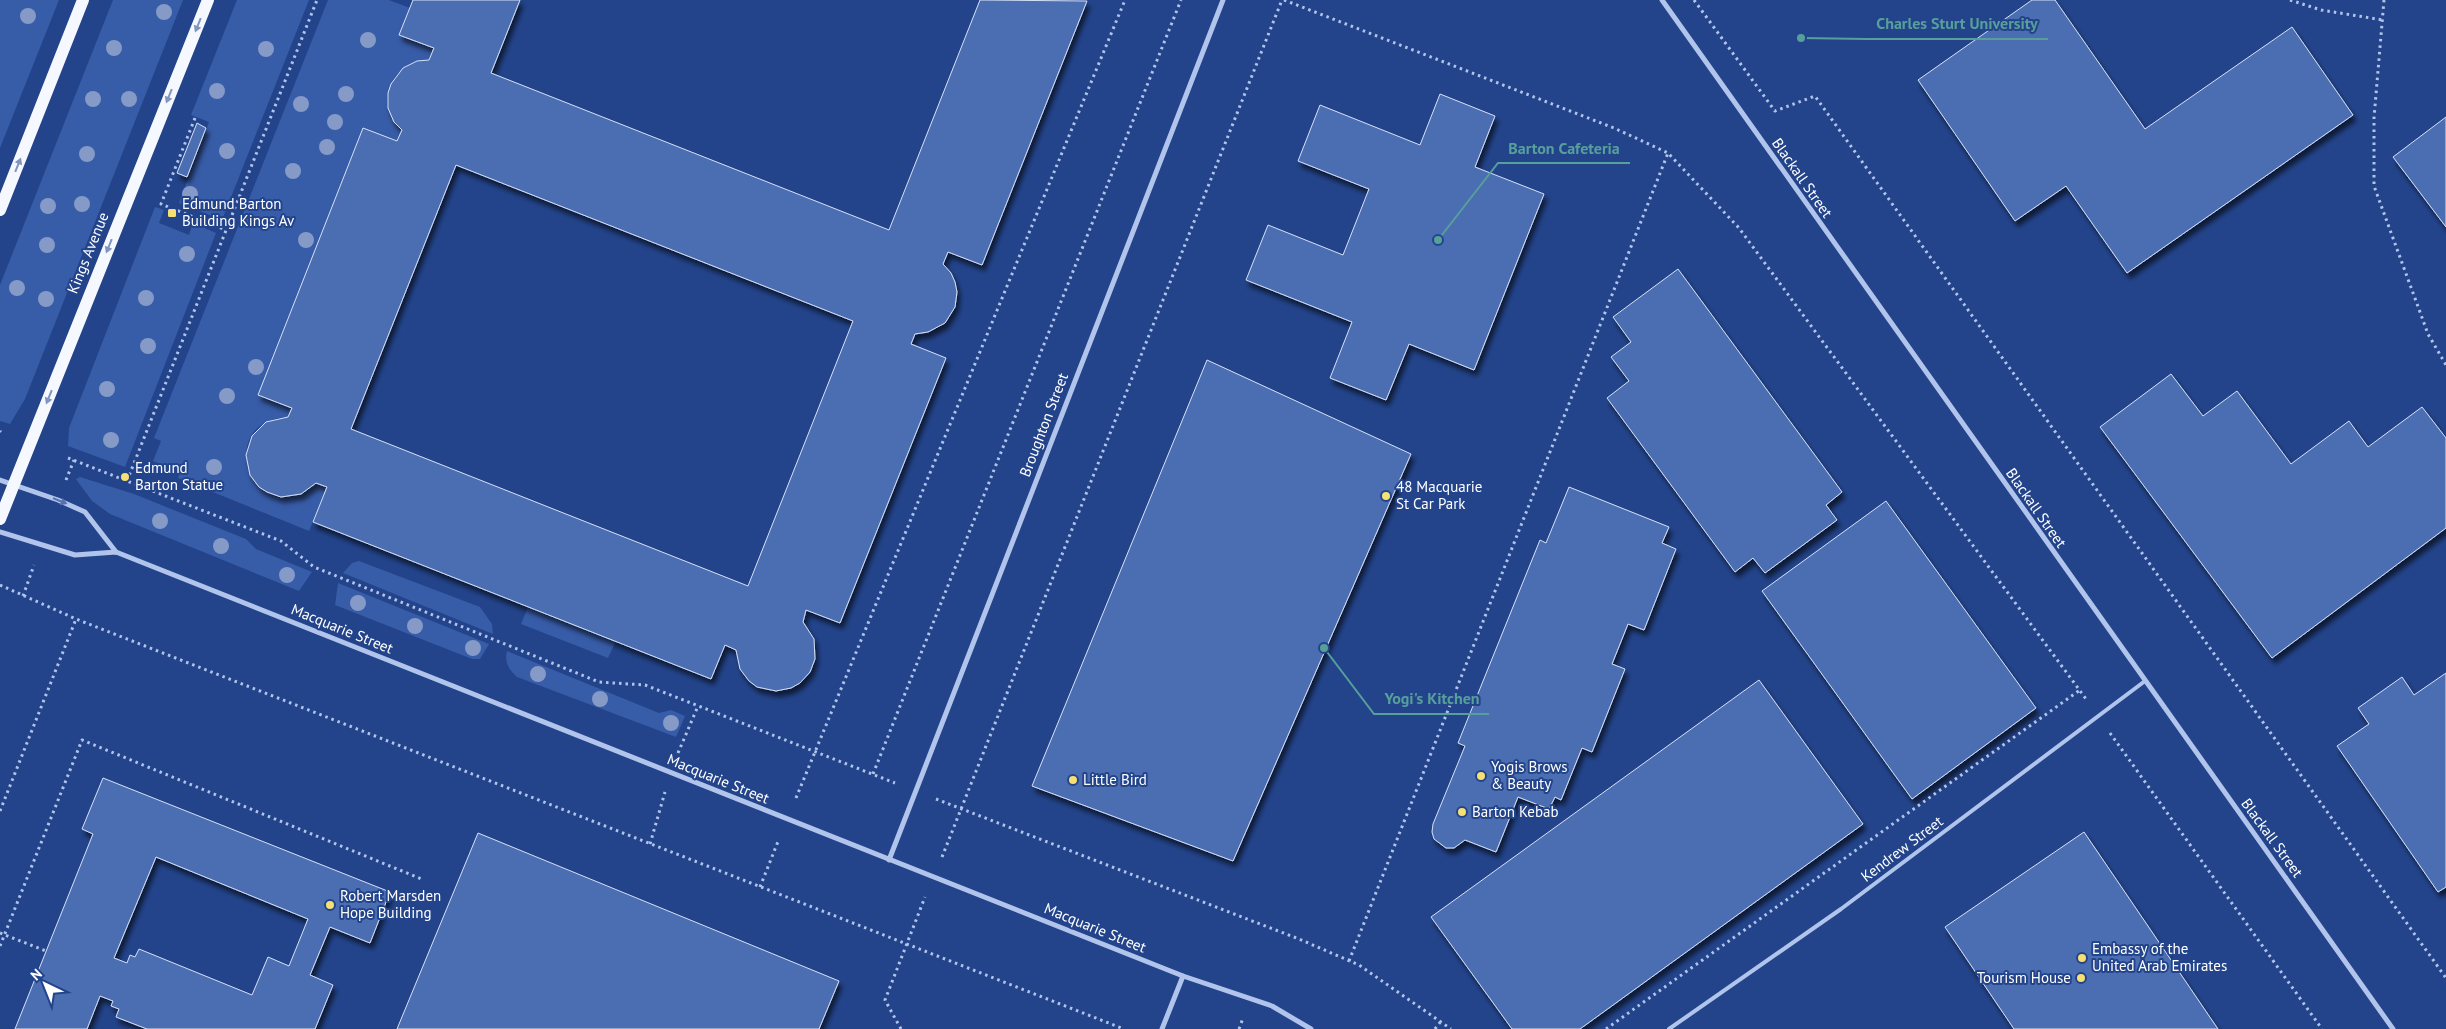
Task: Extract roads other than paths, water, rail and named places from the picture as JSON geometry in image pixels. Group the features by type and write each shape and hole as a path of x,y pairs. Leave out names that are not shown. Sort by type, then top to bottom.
{"main road":[{"path":"0,210 83,0"},
{"name":"Kings Avenue","path":"0,519 208,0"}],"street":[{"name":"Broughton Street","path":"889,860 1223,0"},
{"name":"Blackall Street","path":"1662,0 2393,1029"},
{"path":"0,480 85,512 116,552"},
{"name":"Macquarie Street","path":"0,532 75,555 116,552 1183,976 1272,1006 1311,1029"},
{"path":"1162,1029 1183,976"}],"lane":[{"name":"Kendrew Street","path":"1669,1029 1841,909 2098,718 2144,681"}],"place":[{"name":"Charles Sturt University","path":"1801,38"},
{"name":"Edmund Barton Building Kings Av","path":"172,213"},
{"name":"Barton Cafeteria","path":"1438,240"},
{"name":"Edmund Barton Statue","path":"125,477"},
{"name":"48 Macquarie St Car Park","path":"1386,496"},
{"name":"Yogi's Kitchen","path":"1324,648"},
{"name":"Yogis Brows & Beauty","path":"1481,776"},
{"name":"Little Bird","path":"1073,780"},
{"name":"Barton Kebab","path":"1462,812"},
{"name":"Robert Marsden Hope Building","path":"330,905"},
{"name":"Embassy of the United Arab Emirates","path":"2082,958"},
{"name":"Tourism House","path":"2081,978"}]}
